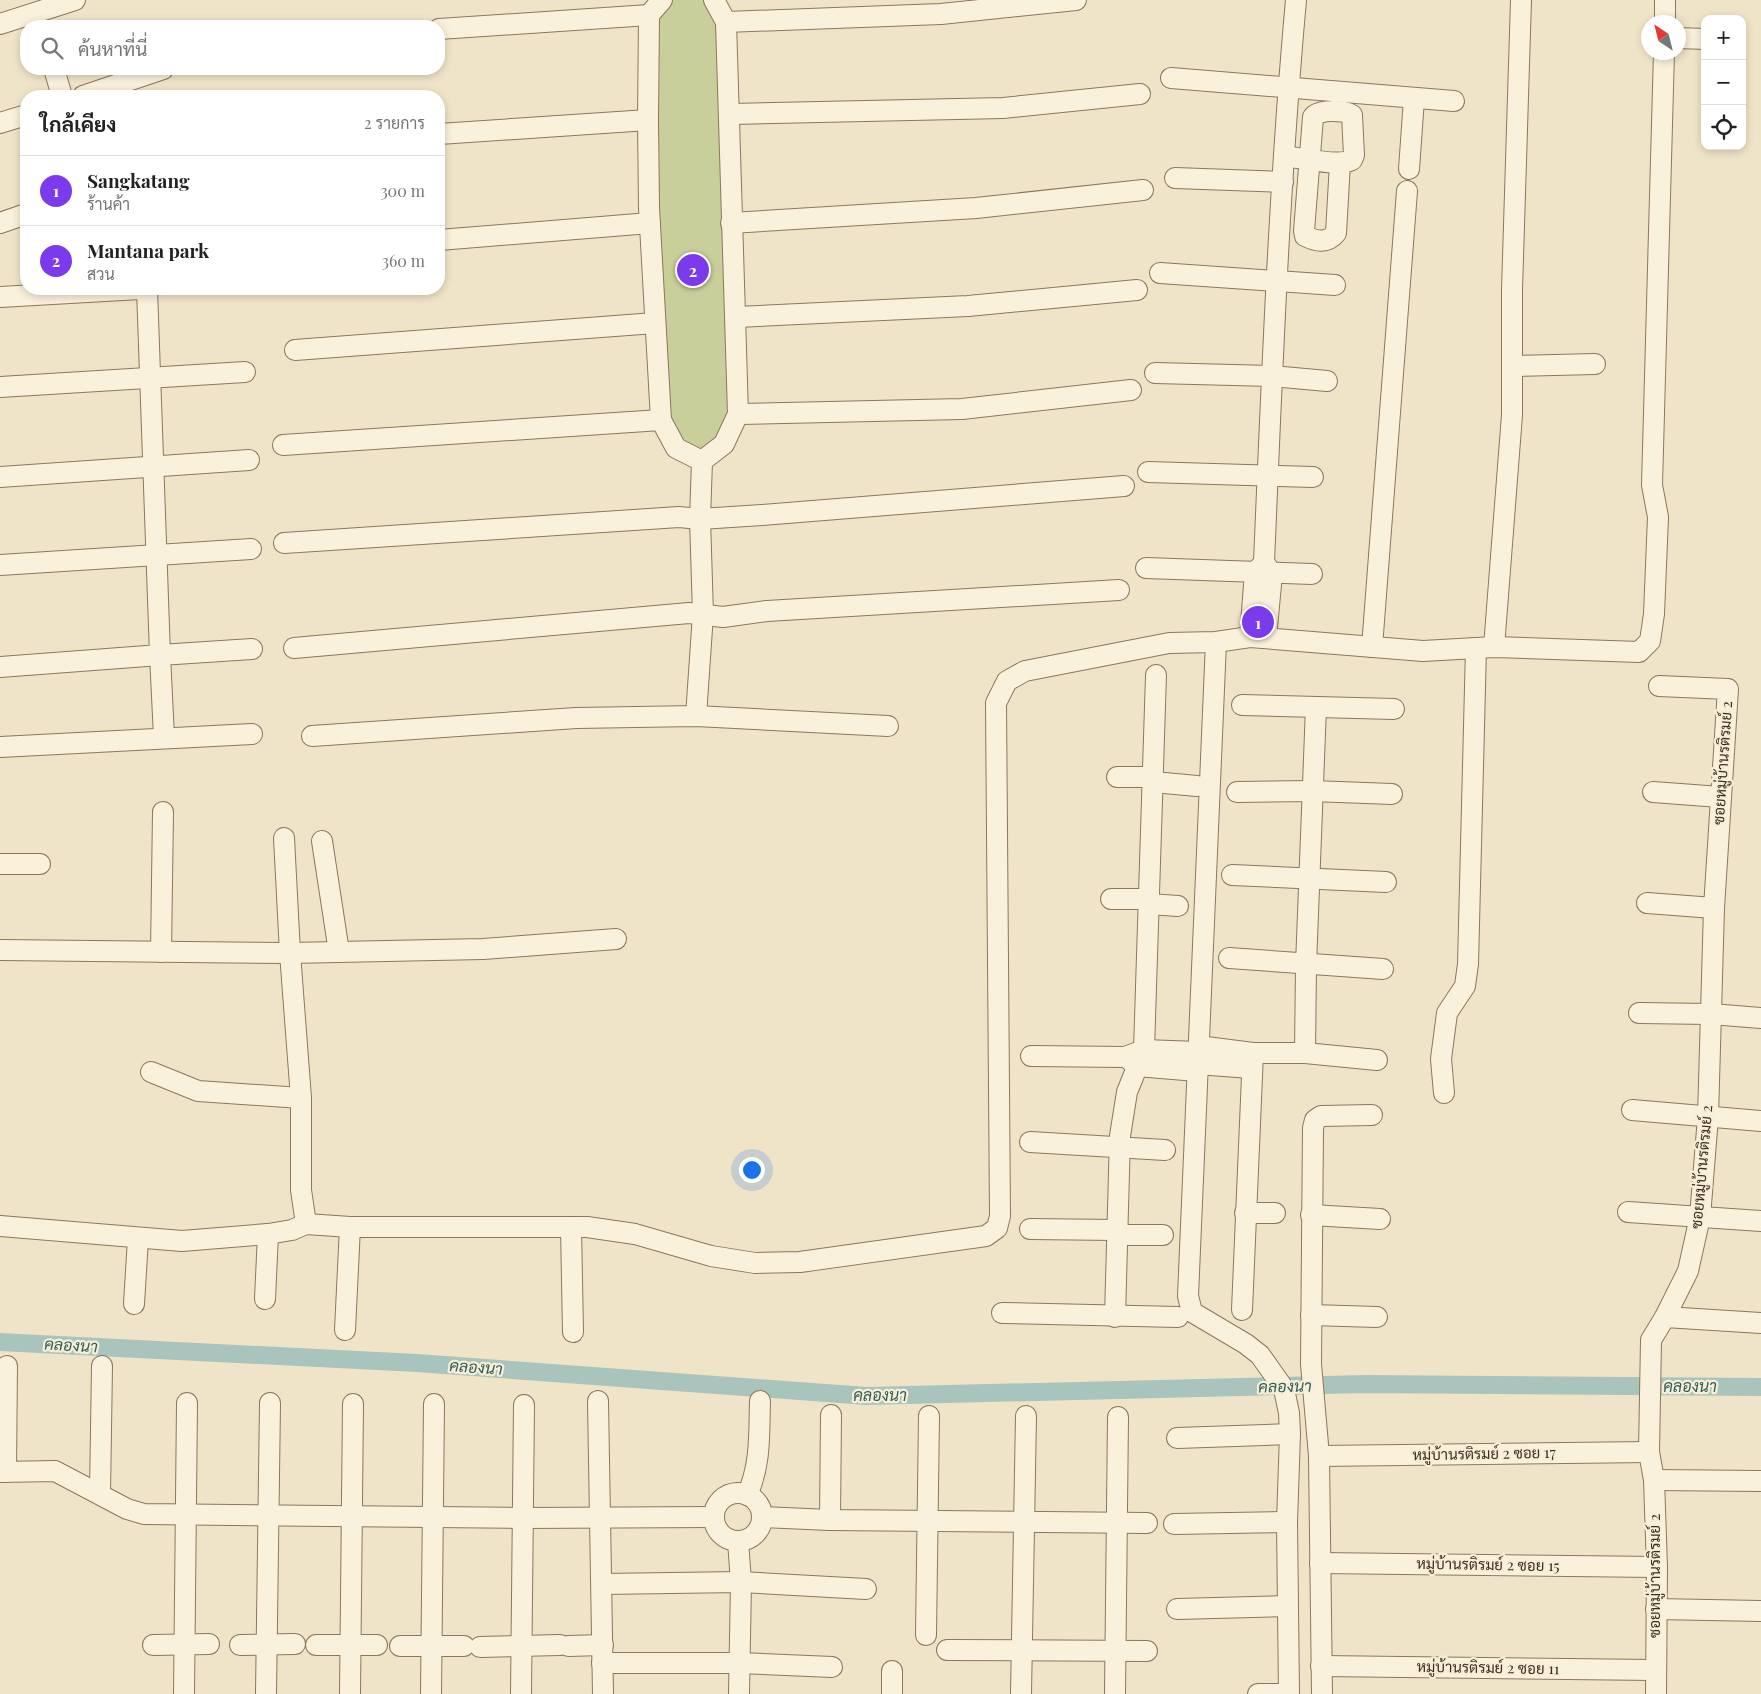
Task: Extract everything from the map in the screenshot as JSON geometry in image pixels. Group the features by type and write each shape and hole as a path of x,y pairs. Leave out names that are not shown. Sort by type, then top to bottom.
{"street":[{"path":"40,19 75,0"},
{"path":"702,461 724,444 738,414 737,317 731,223 730,114 726,22 714,0"},
{"path":"726,22 941,14 1076,0"},
{"path":"1258,638 1264,569 1284,156 1296,0"},
{"path":"1444,1093 1441,1059 1447,1013 1465,986 1468,964 1485,647 1512,415 1521,0"},
{"path":"1665,0 1665,15"},
{"path":"445,28 656,8 648,120 650,223 661,420 676,448 702,461"},
{"path":"0,24 20,22"},
{"path":"1686,38 1701,39"},
{"path":"0,1226 138,1239 182,1241 268,1234 292,1230 306,1224 350,1227 571,1227 635,1234 711,1256 755,1263 800,1262 986,1236 997,1228 1000,1216 996,703 1007,681 1025,671 1169,643 1216,642 1258,638 1423,651 1485,647 1639,652 1650,641 1654,614 1658,517 1652,486 1657,235 1664,60"},
{"path":"56,75 60,90"},
{"path":"101,90 145,75"},
{"path":"1171,78 1454,101"},
{"path":"730,114 1003,108 1140,94"},
{"path":"1409,169 1414,99"},
{"path":"1284,156 1310,159 1340,163 1352,160 1354,155 1354,120 1352,115 1348,112 1314,114 1310,159 1304,231 1305,236 1323,241 1331,239 1336,232 1340,163"},
{"path":"0,123 20,117"},
{"path":"445,134 648,120"},
{"path":"1174,178 1283,182"},
{"path":"731,223 976,208 1143,190"},
{"path":"1372,647 1406,191"},
{"path":"0,223 20,216"},
{"path":"445,240 650,223"},
{"path":"1160,273 1335,285"},
{"path":"737,317 968,306 1137,290"},
{"path":"0,297 35,295"},
{"path":"147,295 152,467 164,738"},
{"path":"295,350 655,323"},
{"path":"1512,366 1595,364"},
{"path":"0,388 245,372"},
{"path":"1156,373 1272,376 1327,382"},
{"path":"738,414 962,409 1131,390"},
{"path":"283,446 661,420"},
{"path":"0,477 249,460"},
{"path":"696,716 703,614 700,519 702,461"},
{"path":"1148,472 1313,477"},
{"path":"284,543 679,517 700,519 1124,486"},
{"path":"0,566 251,549"},
{"path":"1146,568 1264,569 1312,574"},
{"path":"294,648 689,613 723,618 767,611 1119,590"},
{"path":"1216,642 1188,1296 1191,1307 1198,1317 1246,1344 1270,1366 1284,1389 1289,1412 1286,1606 1289,1694 1258,1694"},
{"path":"0,667 252,649"},
{"path":"1114,1317 1120,1147 1127,1092 1136,1057 1149,902 1156,675"},
{"name":"ซอยหมู่บ้านรติรมย์ 2","path":"1656,1694 1654,1670 1657,1567 1654,1480 1650,1444 1651,1340 1666,1317 1688,1271 1700,1217 1708,1117 1714,908 1728,689 1660,686"},
{"path":"1242,705 1394,709"},
{"path":"1305,1053 1306,965 1316,707"},
{"path":"312,736 576,718 696,716 888,726"},
{"path":"0,747 252,734"},
{"path":"1117,776 1197,786"},
{"path":"1237,792 1312,791 1392,794"},
{"path":"1653,792 1720,797"},
{"path":"161,952 163,812"},
{"path":"284,838 290,953 301,1098 300,1190 306,1224"},
{"path":"322,842 339,952"},
{"path":"0,864 40,864"},
{"path":"1232,875 1386,882"},
{"path":"1111,898 1178,906"},
{"path":"1647,903 1714,908"},
{"path":"0,950 290,953 483,949 616,939"},
{"path":"1229,958 1383,969"},
{"path":"1639,1013 1711,1014 1761,1018"},
{"path":"1031,1056 1252,1060 1305,1053 1377,1060"},
{"path":"1242,1310 1252,1060"},
{"path":"151,1072 198,1091 301,1098"},
{"path":"1632,1110 1761,1122"},
{"path":"1322,1694 1319,1456 1311,1364 1313,1128 1316,1120 1321,1116 1372,1115"},
{"path":"1030,1142 1166,1150"},
{"path":"1628,1212 1761,1221"},
{"path":"1245,1213 1275,1213"},
{"path":"1311,1216 1380,1219"},
{"path":"345,1330 350,1227"},
{"path":"571,1227 573,1332"},
{"path":"1030,1229 1163,1235"},
{"path":"265,1299 268,1234"},
{"path":"134,1304 138,1239"},
{"path":"1002,1313 1178,1317"},
{"path":"1311,1315 1377,1317"},
{"path":"1666,1317 1761,1323"},
{"path":"7,1366 3,1472 54,1471 100,1493 127,1509 144,1514 433,1518 714,1516"},
{"path":"100,1493 102,1366"},
{"path":"598,1401 602,1584 602,1694"},
{"path":"747,1495 755,1479 758,1463 760,1401"},
{"path":"184,1694 187,1403"},
{"path":"266,1694 270,1404"},
{"path":"350,1694 353,1404"},
{"path":"431,1694 434,1404"},
{"path":"521,1694 524,1405"},
{"path":"830,1520 831,1415"},
{"path":"926,1635 929,1416"},
{"path":"1021,1694 1026,1416"},
{"path":"1115,1694 1118,1417"},
{"path":"1177,1438 1290,1434"},
{"name":"หมู่บ้านรติรมย์ 2 ซอย 17","path":"1319,1456 1650,1444"},
{"path":"1654,1480 1761,1481"},
{"path":"738,1493 747,1495 755,1500 760,1508 762,1517 760,1526 755,1534 747,1539 738,1541 728,1539 721,1534 716,1526 714,1516 721,1500 729,1494 738,1493"},
{"path":"762,1517 830,1520 1147,1523"},
{"path":"1174,1524 1287,1522"},
{"path":"738,1541 740,1582 739,1694"},
{"name":"หมู่บ้านรติรมย์ 2 ซอย 15","path":"1320,1563 1657,1567"},
{"path":"602,1584 740,1582 866,1588"},
{"path":"1177,1609 1286,1606"},
{"path":"1656,1609 1761,1611"},
{"path":"153,1645 208,1644"},
{"path":"240,1645 295,1644"},
{"path":"316,1645 377,1645"},
{"path":"400,1646 564,1646 602,1654 832,1667"},
{"path":"947,1650 1147,1651"},
{"name":"หมู่บ้านรติรมย์ 2 ซอย 11","path":"1321,1666 1654,1670"},
{"path":"892,1671 892,1694"}],"green space":[{"path":"662,0 714,0 726,22 734,415 724,444 696,457 661,420 649,85"}],"waterway":[{"name":"คลองนา","path":"0,1342 417,1363 867,1396 1366,1384 1761,1387"}],"place":[{"name":"Mantana park","path":"693,270"},
{"name":"Sangkatang","path":"1258,622"}]}
